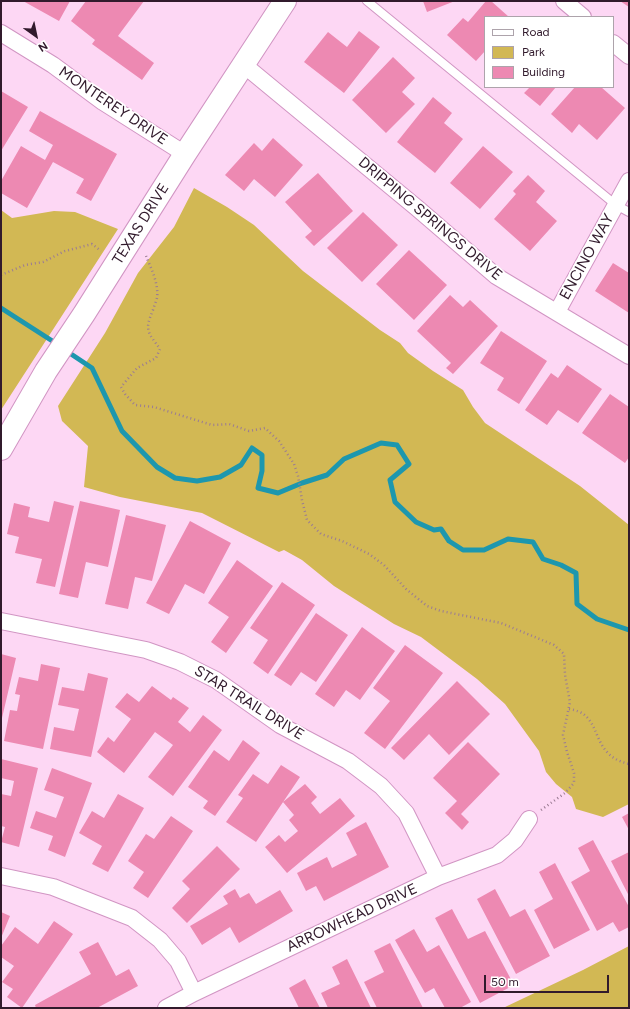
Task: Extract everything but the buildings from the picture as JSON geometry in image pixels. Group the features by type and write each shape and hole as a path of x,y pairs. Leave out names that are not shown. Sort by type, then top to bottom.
{"street":[{"name":"TEXAS DRIVE","path":"1,449 46,371 285,1"},
{"path":"564,1 582,16"},
{"name":"MONTEREY DRIVE","path":"1,33 53,65 103,102 185,154"},
{"path":"614,44 629,56"},
{"name":"DRIPPING SPRINGS DRIVE","path":"244,65 417,208 496,276 629,356"},
{"name":"ENCINO WAY","path":"557,312 623,209 629,181"},
{"name":"STAR TRAIL DRIVE","path":"1,621 146,650 180,662 216,680 280,726 348,761 381,786 406,813 438,877"},
{"name":"ARROWHEAD DRIVE","path":"166,1008 194,993 438,877 497,855 515,840 529,818"},
{"path":"1,876 53,887 132,918 160,940 178,961 194,993"}],"lane":[{"path":"367,1 623,209"}],"path":[{"path":"1,275 25,265 43,262 65,251 92,244 104,252"},
{"path":"146,256 153,271 157,298 149,320 148,331 160,349 156,358 137,368 121,387 135,405 154,407 212,425 229,424 249,431 265,428 279,441 294,464 307,520 321,534 342,541 369,554 384,565 406,589 427,606 441,611 501,623 554,645 564,654 564,675 570,702 563,735 566,752 574,773 574,783 565,793 529,818"},
{"path":"569,709 583,713 591,720 602,744 609,754 619,761 629,764"}],"green space":[{"path":"194,188 254,225 303,271 380,330 400,343 408,353 463,390 485,423 580,486 629,525 629,804 603,817 576,809 572,797 556,784 546,772 539,751 505,704 477,679 421,637 394,624 334,586 302,560 284,550 279,552 202,513 120,497 84,487 88,446 62,421 58,406 105,333 138,273 174,227"},
{"path":"1,210 12,218 54,211 75,212 118,229 1,410"},
{"path":"629,946 629,1008 503,1008 583,970"}],"waterway":[{"path":"1,308 57,344"},
{"path":"65,350 92,368 122,431 157,467 175,478 197,481 220,477 241,465 252,448 262,455 262,471 258,488 278,493 327,475 344,459 381,443 397,445 409,464 390,480 395,502 416,522 434,530 441,529 449,541 463,550 484,550 508,539 533,542 543,559 561,565 576,573 577,604 597,619 629,630"}]}
